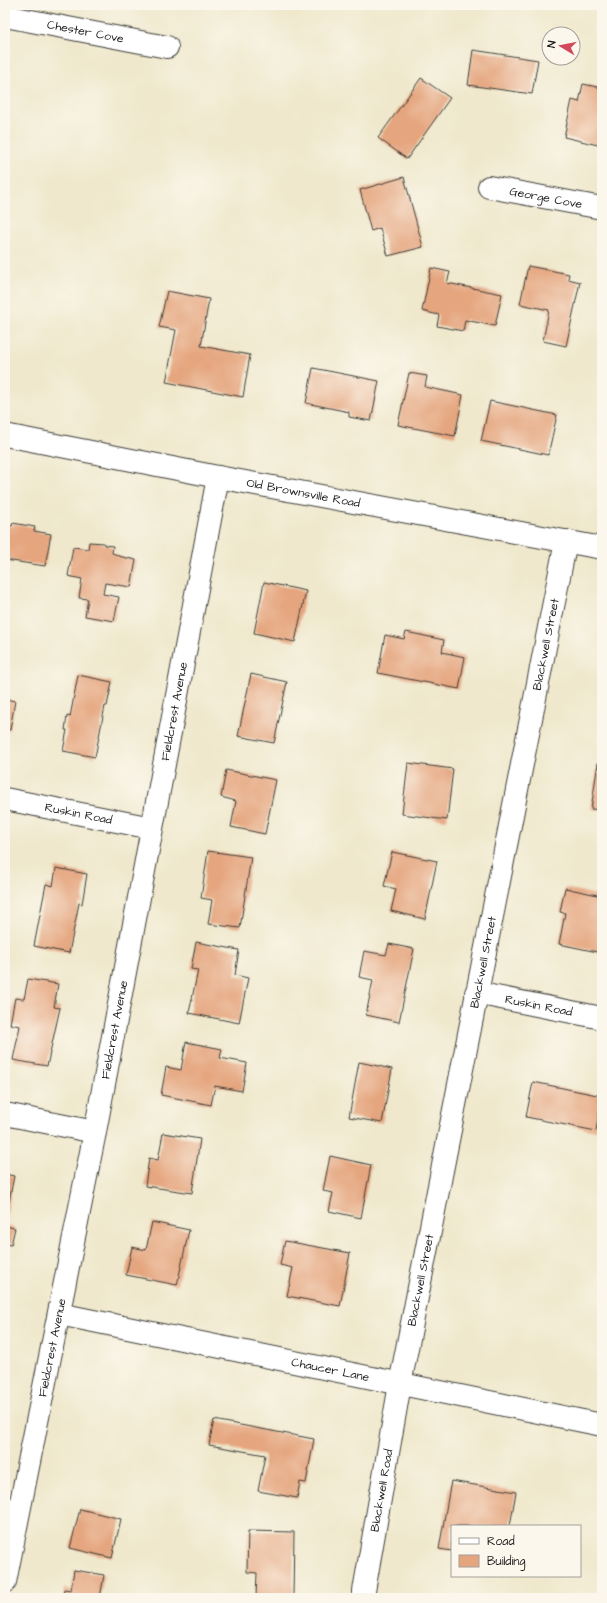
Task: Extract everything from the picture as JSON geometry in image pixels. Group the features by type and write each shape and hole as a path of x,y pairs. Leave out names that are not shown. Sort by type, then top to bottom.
{"street":[{"name":"Chester Cove","path":"5,16 167,47"},
{"name":"George Cove","path":"489,187 602,208"},
{"name":"Old Brownsville Road","path":"5,435 218,477 602,548"},
{"name":"Fieldcrest Avenue","path":"5,1582 95,1132 218,477"},
{"name":"Blackwell Street","path":"400,1384 566,541"},
{"name":"Ruskin Road","path":"5,799 152,828"},
{"name":"Ruskin Road","path":"476,993 602,1018"},
{"path":"5,1114 95,1132"},
{"name":"Chaucer Lane","path":"59,1314 602,1425"},
{"name":"Blackwell Road","path":"364,1598 400,1384"}],"building":[{"path":"473,50 538,60 532,94 468,85"},
{"path":"421,78 450,98 407,159 378,138"},
{"path":"583,84 602,88 602,146 564,137 572,100 579,102"},
{"path":"404,177 423,247 388,256 380,228 371,231 360,190"},
{"path":"528,266 569,274 568,279 580,282 566,346 543,341 549,310 520,304"},
{"path":"431,268 450,272 447,283 502,294 495,326 465,320 463,331 437,326 439,315 422,311"},
{"path":"167,291 209,299 201,346 250,355 243,397 166,382 176,330 159,327"},
{"path":"313,368 379,381 371,421 349,417 349,412 306,403"},
{"path":"409,373 427,376 425,387 463,395 455,436 398,425"},
{"path":"490,401 557,415 548,455 481,441"},
{"path":"13,523 35,527 34,531 51,534 45,566 5,560 5,525 12,526"},
{"path":"89,542 104,543 104,545 113,546 112,553 136,560 131,587 105,583 103,594 119,597 114,621 85,616 88,599 79,598 82,579 68,576 73,547 88,549"},
{"path":"264,582 306,591 295,642 254,633"},
{"path":"406,632 444,640 442,652 465,657 459,689 378,673 385,635 404,639"},
{"path":"251,674 287,682 274,743 238,736"},
{"path":"78,675 112,682 107,706 105,706 95,757 63,751 67,730 65,730 67,716 70,717"},
{"path":"5,699 15,701 10,730 5,729"},
{"path":"408,763 453,769 447,820 402,814"},
{"path":"598,763 602,763 602,810 591,809"},
{"path":"226,770 276,780 265,834 231,827 236,801 221,797"},
{"path":"208,851 251,857 240,928 208,924 212,900 201,898"},
{"path":"392,852 437,861 425,919 391,911 396,889 384,886"},
{"path":"56,868 87,874 82,904 79,903 69,953 34,946 46,884 53,886"},
{"path":"565,888 602,896 602,953 559,944 565,913 560,912"},
{"path":"196,942 239,950 235,975 248,978 239,1023 189,1013 198,970 191,969"},
{"path":"389,944 414,949 399,1022 366,1015 373,980 359,977 364,951 386,955"},
{"path":"28,979 58,984 54,1007 60,1008 47,1066 13,1060 20,1026 10,1024 15,998 24,999"},
{"path":"186,1042 222,1049 220,1058 247,1063 242,1091 215,1086 211,1105 161,1095 166,1067 181,1070"},
{"path":"359,1062 392,1069 382,1123 349,1117"},
{"path":"533,1082 602,1096 596,1131 526,1117"},
{"path":"163,1133 200,1139 192,1193 145,1186 149,1158 158,1160"},
{"path":"330,1156 371,1165 361,1218 329,1211 333,1193 323,1191"},
{"path":"5,1174 14,1176 6,1217 5,1217"},
{"path":"152,1222 189,1230 177,1285 126,1275 132,1247 146,1250"},
{"path":"5,1226 15,1228 11,1245 5,1244"},
{"path":"285,1241 350,1253 340,1306 287,1296 293,1268 280,1265"},
{"path":"214,1420 314,1439 306,1483 300,1482 297,1498 258,1491 265,1455 209,1445"},
{"path":"451,1481 516,1492 510,1525 451,1525 451,1551 439,1549"},
{"path":"80,1509 121,1519 112,1558 70,1548"},
{"path":"248,1531 294,1532 293,1597 256,1597 257,1573 247,1572"},
{"path":"74,1570 104,1575 100,1598 63,1598 64,1589 71,1590"}]}
